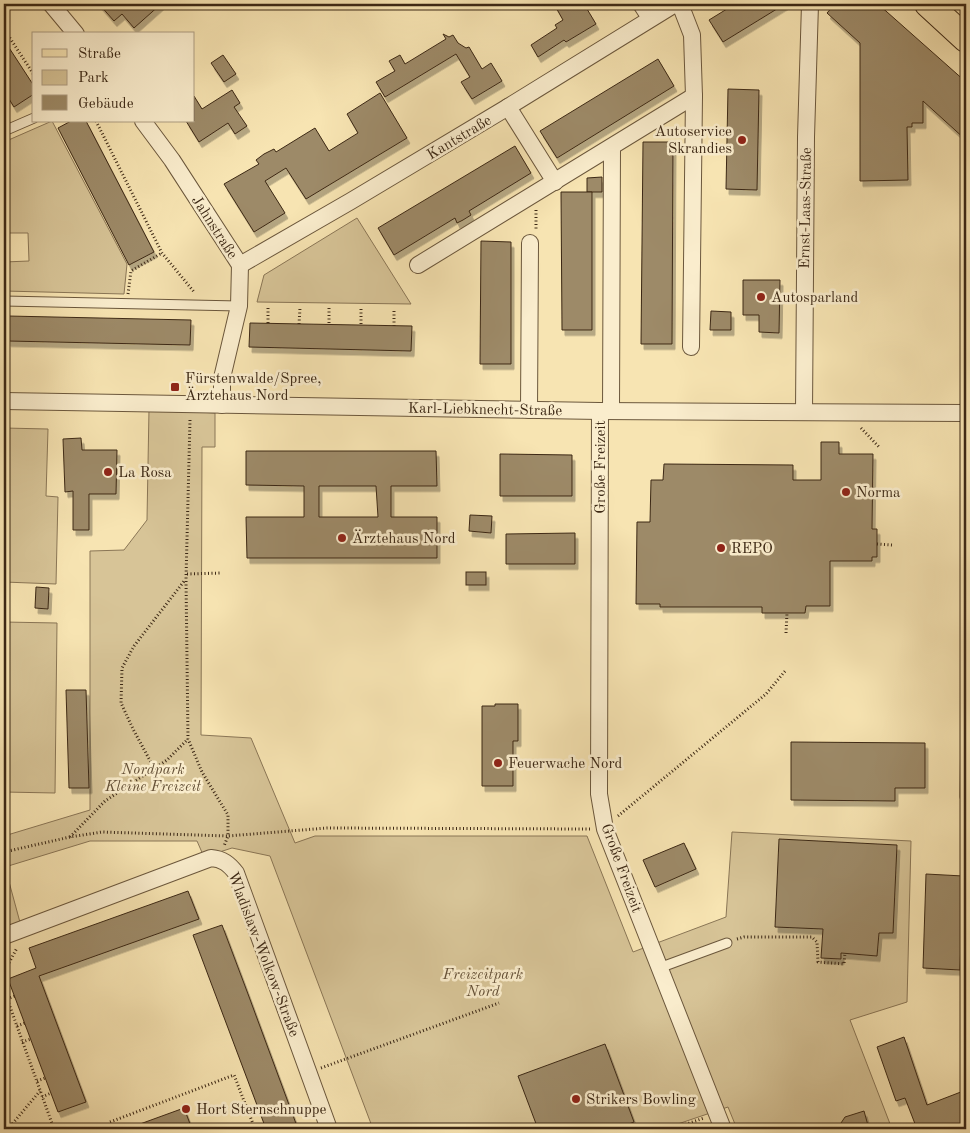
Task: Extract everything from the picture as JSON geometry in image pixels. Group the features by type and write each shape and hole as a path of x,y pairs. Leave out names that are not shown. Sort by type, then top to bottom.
{"main road":[{"path":"928,4 965,36"}],"street":[{"path":"641,4 650,18"},
{"name":"Kantstraße","path":"240,265 352,201 675,4"},
{"path":"680,4 692,35 694,96 691,347"},
{"name":"Ernst-Laas-Straße","path":"804,412 806,137 810,4"},
{"path":"59,7 75,32"},
{"path":"418,265 612,148 694,96"},
{"path":"508,107 555,182"},
{"name":"Jahnstraße","path":"144,122 172,160 240,265 239,306 222,378 222,405"},
{"path":"606,411 612,148"},
{"path":"529,410 530,243"},
{"name":"Karl-Liebknecht-Straße","path":"4,401 606,411 966,413"},
{"name":"Große Freizeit","path":"606,411 599,784 605,829 723,1129"},
{"name":"Wladislaw-Wolkow-Straße","path":"4,936 211,858 219,858 229,864 236,873 329,1129"}],"lane":[{"path":"4,131 32,119"},
{"path":"4,301 239,306"},
{"path":"965,797 966,721"},
{"path":"659,968 727,943"}],"path":[{"path":"4,29 32,72"},
{"path":"96,122 162,253 205,305"},
{"path":"530,243 536,235 536,193"},
{"path":"127,303 131,270 162,253"},
{"path":"268,307 268,323"},
{"path":"299,324 300,308"},
{"path":"329,308 329,324"},
{"path":"361,309 361,325"},
{"path":"394,310 394,326"},
{"path":"191,404 186,579 188,739 202,772 228,815 228,836 219,858"},
{"path":"859,426 880,448"},
{"path":"877,544 892,545"},
{"path":"187,574 222,573"},
{"path":"154,768 121,703 122,668 134,646 186,579"},
{"path":"786,633 787,613"},
{"path":"4,852 102,832 228,836 327,828 605,829 620,814 766,694 786,670"},
{"path":"70,837 105,801 167,760 188,739"},
{"path":"727,943 744,937 812,937 817,942 818,962 844,964 845,954"},
{"path":"4,972 18,946"},
{"path":"10,984 4,988 7,999 54,1129"},
{"path":"7,999 15,996"},
{"path":"308,1073 499,1002"},
{"path":"17,1026 25,1023"},
{"path":"22,1042 31,1039"},
{"path":"110,1122 234,1075 255,1129"},
{"path":"37,1081 45,1078"},
{"path":"8,1129 40,1091"},
{"path":"42,1097 51,1093"},
{"path":"672,1129 716,1113"}],"green space":[{"path":"53,122 127,264 124,294 4,291 4,262 29,261 28,233 4,233 4,142"},
{"path":"357,218 411,304 257,302 264,275"},
{"name":"Freizeitpark Nord","path":"149,409 215,413 215,447 202,447 201,735 251,738 295,843 315,836 587,836 633,952 726,917 732,832 911,841 907,1002 850,1020 892,1129 737,1129 728,1107 663,1129 373,1129 270,856 232,848 204,857 197,841 90,841 5,867 21,926 4,929 4,836 90,810 90,551 124,550 147,520"},
{"path":"4,428 48,429 46,496 58,497 56,584 4,582"},
{"path":"4,622 57,623 55,793 4,792"}],"building":[{"path":"99,4 161,4 134,28 122,14 114,21"},
{"path":"554,4 584,4 596,24 566,42 564,40 538,57 531,45 557,28 555,25 563,20"},
{"path":"735,4 785,4 723,42 709,20"},
{"path":"835,4 878,4 966,82 966,140 923,101 923,123 912,123 912,127 907,127 908,180 860,181 860,43 827,13"},
{"path":"443,34 449,37 453,35 458,43 466,48 469,47 482,69 491,63 502,81 472,99 461,82 470,77 456,54 385,97 376,82 395,71 389,61 400,55 405,64 446,39"},
{"path":"4,40 32,83 32,95 14,107 4,91"},
{"path":"223,55 236,74 224,82 211,63"},
{"path":"658,59 674,86 557,158 540,131"},
{"name":"Autoservice Skrandies","path":"728,89 759,90 757,190 726,189"},
{"path":"232,90 240,103 234,107 247,126 235,134 228,123 199,142 187,122 195,122 195,98 202,109"},
{"path":"380,93 407,138 306,199 286,168 265,181 285,213 254,232 224,184 259,164 256,160 264,154 274,149 276,152 315,128 329,151 358,133 347,114"},
{"path":"69,122 87,122 154,252 129,265 58,128"},
{"path":"643,142 673,142 672,344 641,344"},
{"path":"515,146 531,173 469,211 471,215 463,220 457,223 455,218 394,255 378,228"},
{"path":"602,177 602,192 587,192 587,178"},
{"path":"561,192 592,192 592,330 562,330"},
{"path":"481,241 511,242 511,364 480,364"},
{"name":"Autosparland","path":"743,280 780,280 779,333 759,332 759,315 743,315"},
{"path":"711,311 731,312 731,330 710,330"},
{"path":"8,316 191,320 190,345 8,341"},
{"path":"250,323 412,326 411,351 249,347"},
{"path":"81,438 82,450 117,450 116,494 89,494 89,530 73,530 73,491 65,492 63,439"},
{"path":"821,442 839,442 839,454 873,454 872,529 877,529 877,557 872,557 872,561 830,561 830,606 806,606 805,613 762,613 762,607 660,607 660,604 636,604 637,522 650,522 651,480 663,480 664,464 793,465 793,480 821,480"},
{"path":"246,451 436,451 437,486 391,486 391,517 437,517 437,558 247,558 246,517 304,517 304,486 246,485","holes":["319,486 376,486 378,517 319,517"]},
{"path":"500,454 572,455 572,496 500,496"},
{"path":"470,515 492,516 491,533 469,531"},
{"path":"575,533 575,564 506,564 506,534"},
{"path":"466,572 486,572 486,585 466,585"},
{"path":"36,587 49,588 48,609 35,608"},
{"path":"66,690 86,690 89,788 69,788"},
{"name":"Feuerwache Nord","path":"495,704 518,704 518,741 513,741 513,786 482,786 482,706 495,706"},
{"path":"791,742 925,743 925,788 895,788 895,801 791,800"},
{"path":"779,839 897,845 893,933 879,933 877,956 841,953 841,959 821,958 823,929 775,927"},
{"path":"684,843 696,869 655,887 643,860"},
{"path":"926,874 963,876 960,970 923,968"},
{"path":"188,891 199,919 39,976 86,1102 58,1112 8,979 36,968 29,948"},
{"path":"222,925 298,1129 266,1129 193,935"},
{"path":"904,1037 927,1105 966,1090 966,1129 917,1129 905,1098 896,1101 877,1047"},
{"name":"Strikers Bowling","path":"605,1044 634,1122 615,1129 538,1129 518,1076"},
{"path":"184,1108 192,1129 129,1128"},
{"path":"864,1111 869,1129 837,1129 845,1117"}],"place":[{"name":"Autoservice Skrandies","path":"742,140"},
{"name":"Autosparland","path":"761,297"},
{"name":"Fürstenwalde/Spree, Ärztehaus Nord","path":"175,387"},
{"name":"La Rosa","path":"108,472"},
{"name":"Norma","path":"846,492"},
{"name":"Ärztehaus Nord","path":"342,538"},
{"name":"REPO","path":"721,548"},
{"name":"Feuerwache Nord","path":"498,763"},
{"name":"Strikers Bowling","path":"576,1099"},
{"name":"Hort Sternschnuppe","path":"186,1109"}],"park label":[{"name":"Nordpark Kleine Freizeit","path":"153,778"}]}
